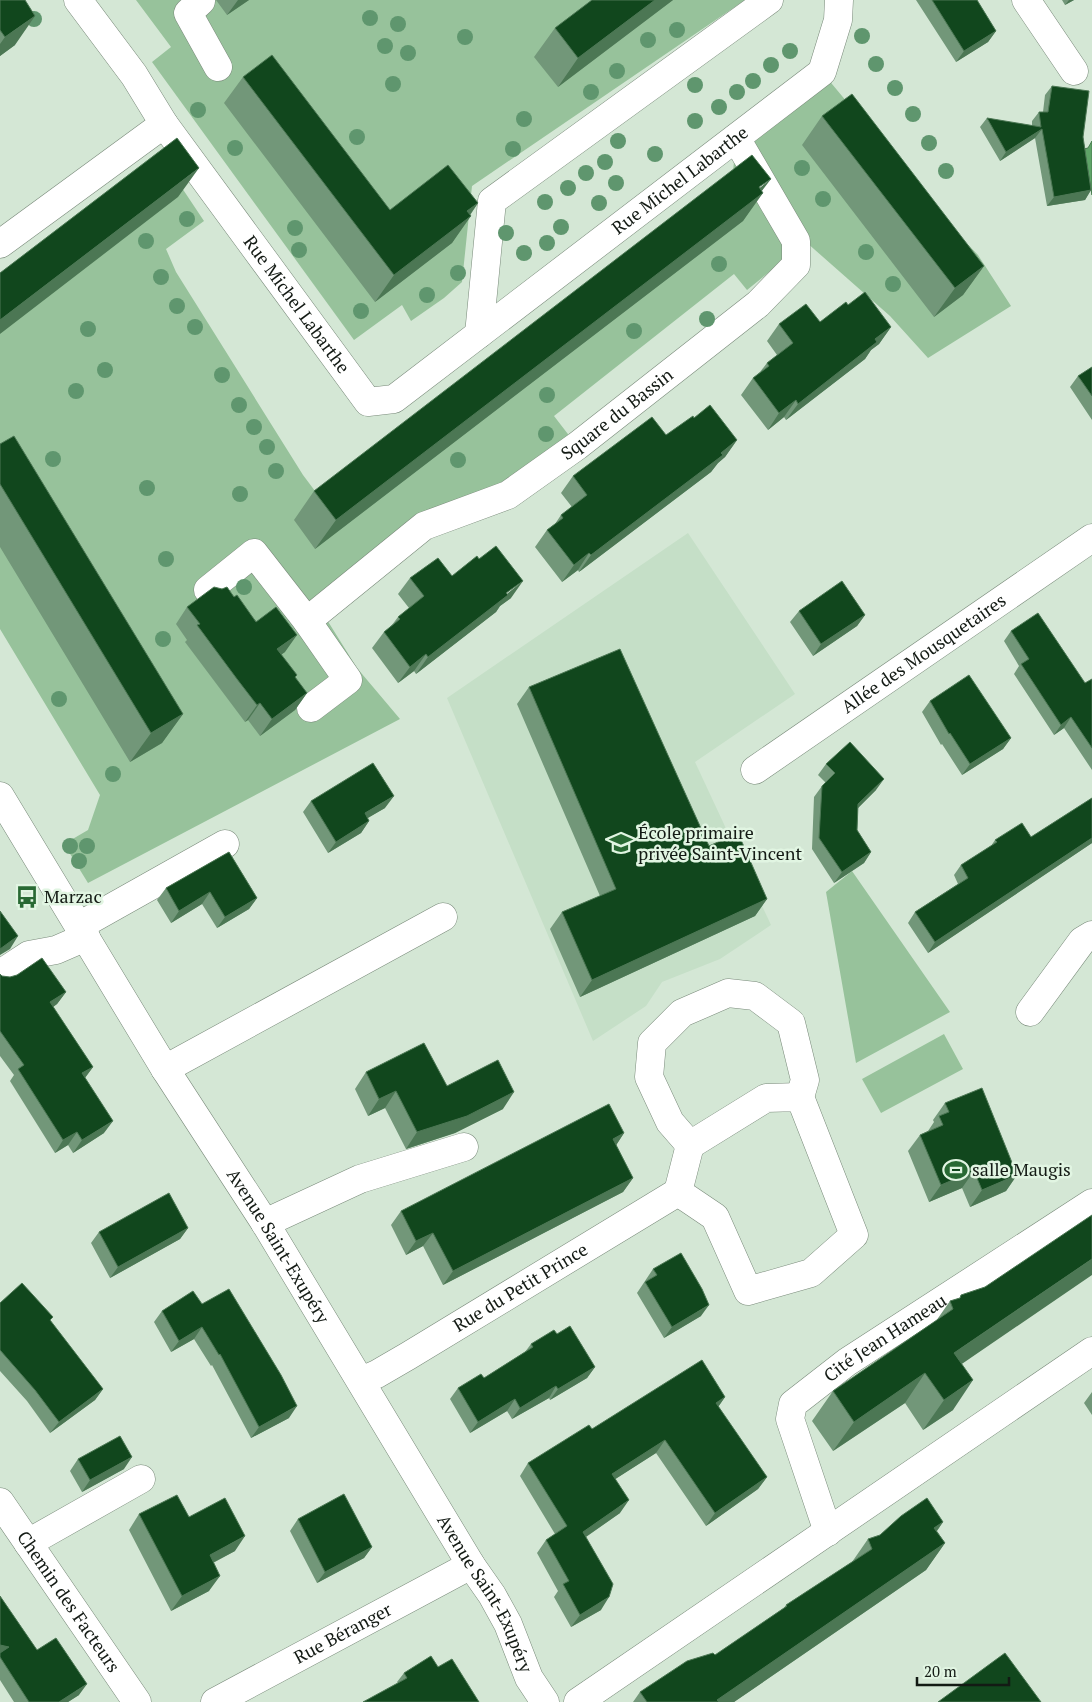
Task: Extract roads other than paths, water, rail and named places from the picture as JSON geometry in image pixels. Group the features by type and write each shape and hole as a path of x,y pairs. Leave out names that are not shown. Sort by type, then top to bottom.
{"street":[{"name":"Rue Michel Labarthe","path":"78,0 134,75 164,124 368,402 394,400 822,72 838,20 839,0"},
{"path":"479,334 492,201 769,0"},
{"path":"1026,0 1074,72"},
{"path":"201,1 188,13 218,67"},
{"path":"0,244 164,124"},
{"name":"Square du Bassin","path":"307,621 424,526 508,495 577,446 758,304 796,266 796,241 736,138"},
{"name":"Allée des Mousquetaires","path":"755,770 1092,538"},
{"path":"208,590 254,553 307,621 348,680 311,708"},
{"name":"Avenue Saint-Exupéry","path":"0,796 165,1069 265,1223 362,1381 471,1565 492,1595 508,1624 529,1678 545,1702"},
{"path":"0,974 29,955 56,950 225,844"},
{"path":"165,1069 443,917"},
{"path":"1030,1012 1082,941 1092,935"},
{"path":"690,1145 670,1122 649,1077 652,1043 682,1013 728,993 755,996 791,1023 805,1080 800,1097 854,1235 811,1273 748,1291 715,1217 678,1192 690,1145 766,1098 800,1097"},
{"path":"265,1223 360,1179 464,1147"},
{"name":"Rue du Petit Prince","path":"362,1381 408,1356 678,1192"},
{"name":"Cité Jean Hameau","path":"828,1532 790,1419 793,1404 848,1362 1092,1203"},
{"path":"578,1702 1092,1351"},
{"path":"28,1543 141,1480"},
{"name":"Chemin des Facteurs","path":"0,1502 137,1702"},
{"name":"Rue Béranger","path":"214,1702 471,1565"}],"place":[{"name":"École primaire privée Saint-Vincent","path":"621,843"},
{"name":"Marzac","path":"27,897"},
{"name":"salle Maugis","path":"956,1170"}]}
